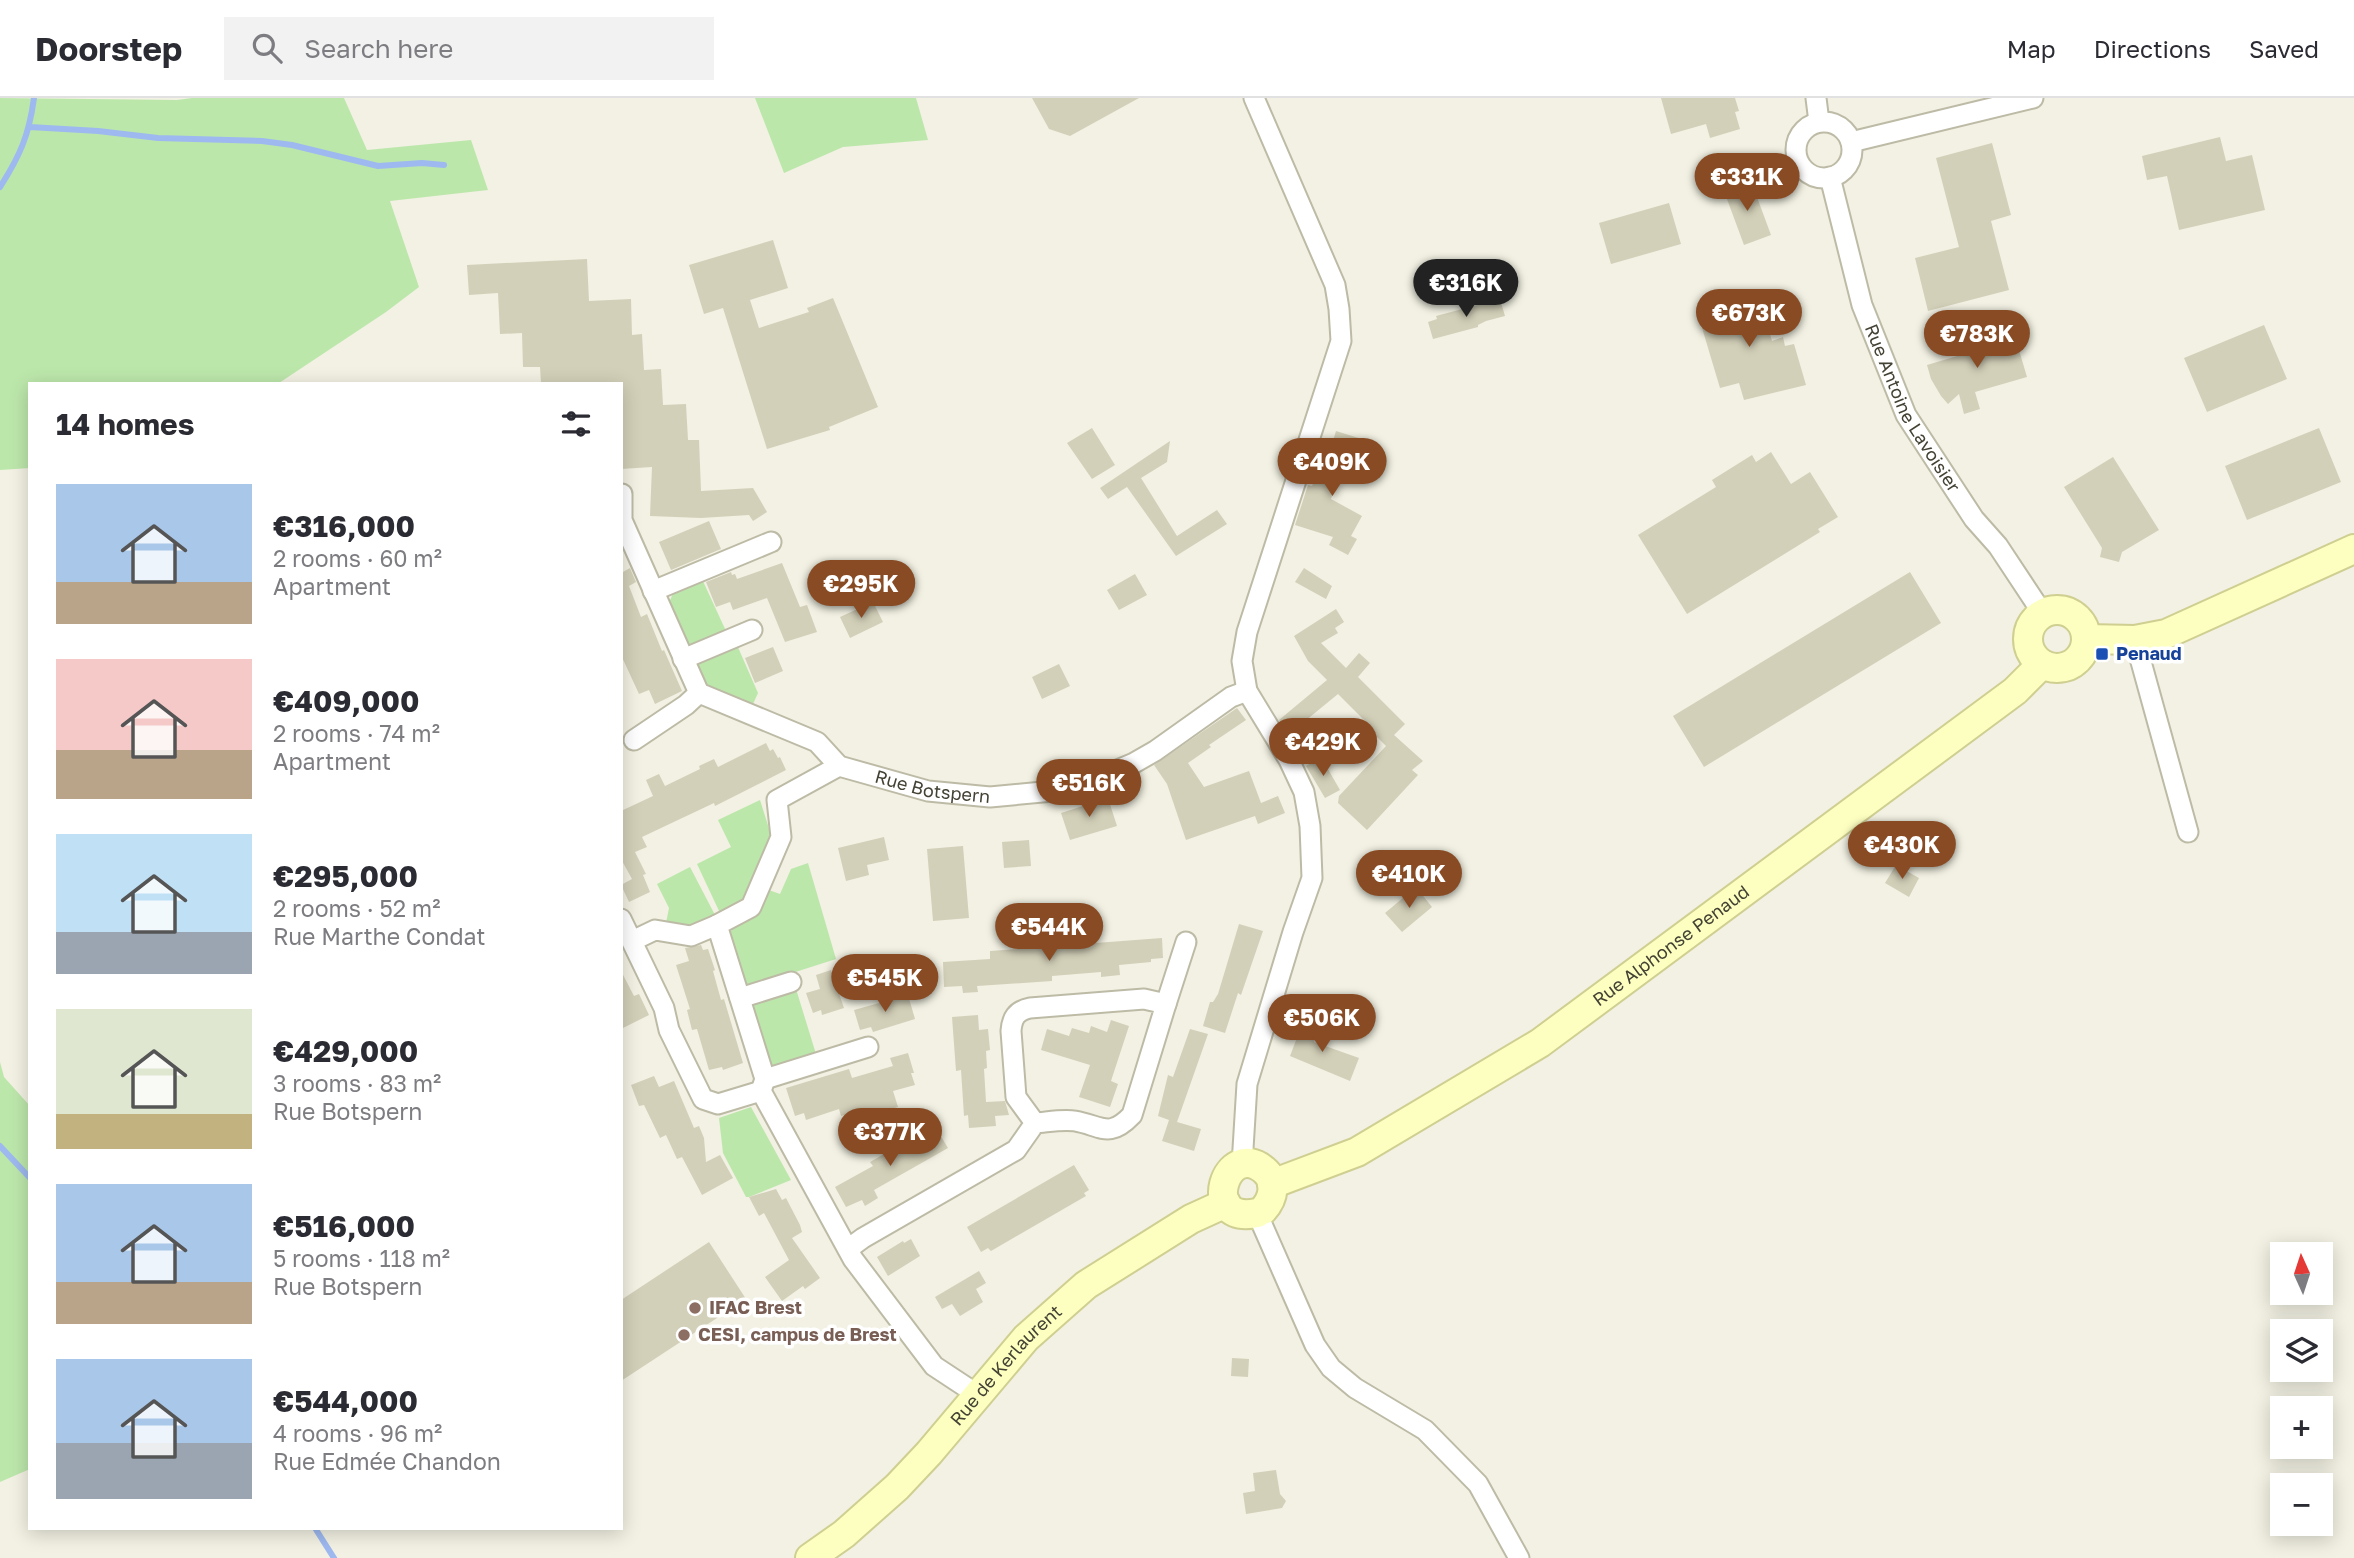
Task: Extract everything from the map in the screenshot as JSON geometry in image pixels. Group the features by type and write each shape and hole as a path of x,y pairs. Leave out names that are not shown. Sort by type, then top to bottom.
{"street":[{"path":"1816,98 1819,122"},
{"path":"1851,142 2033,98"},
{"path":"1242,1165 1247,1084 1312,878 1310,826 1304,792 1289,760 1247,691 1242,662 1247,632 1341,341 1335,285 1257,103"},
{"path":"1819,122 1842,128 1851,142 1850,160 1839,174 1830,177 1821,178 1804,171 1796,155 1798,138 1810,125 1819,122"},
{"name":"Rue Antoine Lavoisier","path":"1830,177 1861,306 1906,415 1960,498 1998,546 2043,614"},
{"path":"623,522 699,693 817,742 839,766 776,800 781,838 751,907 691,936 655,930 632,941"},
{"path":"653,591 771,542"},
{"path":"2086,639 2135,640 2166,634 2354,549"},
{"path":"2063,611 2074,616 2084,629 2086,639 2082,654 2075,662 2055,668 2042,664 2035,658 2028,644 2035,620 2043,614 2063,611"},
{"path":"683,659 752,630"},
{"path":"2135,640 2188,832"},
{"name":"Rue Alphonse Penaud","path":"1264,1202 1357,1152 1540,1042 2015,691 2042,664"},
{"name":"Rue Botspern","path":"839,766 928,791 959,796 990,797 1053,791 1096,779 1134,763 1231,697 1247,691"},
{"path":"634,740 686,705 699,693"},
{"path":"623,923 664,1008 669,1030 703,1099 718,1104 868,1047"},
{"path":"717,925 763,1085 848,1249 934,1367 978,1395"},
{"path":"1035,1123 1074,1121 1104,1131 1121,1126 1132,1115 1186,943"},
{"path":"740,998 791,982"},
{"path":"1035,1123 1016,1097 1011,1031 1015,1015 1022,1009 1030,1008 1144,999 1166,1004"},
{"path":"848,1249 874,1231 1016,1150 1035,1123"},
{"path":"1264,1202 1240,1214 1226,1203 1223,1196 1224,1180 1234,1168 1242,1165 1258,1166 1264,1170 1264,1202 1315,1345 1331,1368 1355,1388 1425,1430 1478,1484 1519,1558"},
{"name":"Rue de Kerlaurent","path":"810,1558 844,1534 897,1487 1026,1338 1086,1285 1191,1219 1226,1203"}],"green space":[{"path":"0,98 344,98 367,150 471,140 488,190 390,201 419,287 386,312 281,382 28,382 28,468 0,470"},
{"path":"755,98 916,98 928,140 843,147 784,173"},
{"path":"702,579 726,631 691,646 684,642 668,605 674,591"},
{"path":"737,645 758,693 753,704 703,684 697,669 700,661"},
{"path":"760,800 771,835 743,901 720,913 697,864 731,847 718,820"},
{"path":"808,863 836,959 751,986 744,983 729,936 734,924 763,905 761,902 766,889 780,894 791,869"},
{"path":"690,867 715,915 688,929 666,923 669,908 657,884"},
{"path":"796,989 816,1054 775,1067 769,1063 752,1009 755,1002"},
{"path":"0,1062 4,1077 28,1104 28,1470 0,1482"},
{"path":"751,1107 791,1180 746,1197 723,1153 719,1118"}],"building":[{"path":"1032,98 1139,98 1070,136 1049,129"},
{"path":"1661,98 1735,98 1739,111 1735,112 1740,129 1710,138 1706,124 1671,134"},
{"path":"2220,137 2226,161 2252,155 2265,210 2179,230 2167,176 2147,180 2142,156"},
{"path":"1992,143 2011,215 1991,221 2009,290 1928,311 1915,258 1959,247 1936,158"},
{"path":"1751,181 1771,235 1744,245 1724,191"},
{"path":"1669,203 1681,244 1611,264 1599,223"},
{"path":"773,240 788,288 750,300 759,328 809,312 807,308 833,298 878,407 829,427 830,430 767,449 723,308 704,314 689,265"},
{"path":"587,259 589,301 631,299 632,335 642,334 644,370 661,369 663,405 686,404 688,440 699,440 701,491 753,488 767,512 753,521 749,515 701,518 650,516 652,467 623,469 623,382 541,382 540,367 523,367 522,333 500,334 498,293 469,295 467,265"},
{"path":"1758,293 1772,341 1783,337 1785,346 1794,344 1806,385 1744,400 1739,383 1720,388 1697,311"},
{"path":"1500,299 1505,316 1486,321 1478,327 1433,339 1428,322 1437,319 1436,316"},
{"path":"2264,325 2287,379 2207,412 2184,358"},
{"path":"1994,333 1996,340 2002,338 2003,343 2016,340 2027,377 1975,392 1980,409 1964,414 1959,394 1948,404 1931,379 1927,365 1964,354 1960,343"},
{"path":"1092,428 1115,465 1092,479 1067,443"},
{"path":"2319,428 2341,482 2247,520 2225,466"},
{"path":"1336,431 1365,440 1360,457 1348,453 1331,499 1362,516 1351,536 1357,539 1348,555 1329,545 1333,537 1295,525 1308,485 1312,486 1318,471 1323,473"},
{"path":"1170,441 1167,462 1141,478 1177,536 1217,510 1227,524 1176,556 1127,487 1108,499 1100,488"},
{"path":"1771,452 1791,484 1810,472 1838,517 1818,529 1820,532 1687,614 1638,535 1716,487 1712,480 1752,455 1756,462"},
{"path":"2113,457 2159,530 2122,552 2119,562 2100,557 2102,548 2064,487"},
{"path":"709,521 721,549 671,570 659,542"},
{"path":"782,563 800,607 807,605 817,632 785,642 767,598 733,610 730,602 716,607 706,582 731,572 737,579"},
{"path":"630,568 636,582 629,586 641,617 647,614 682,691 655,704 649,690 639,694 623,659 623,572"},
{"path":"1304,568 1332,586 1326,599 1295,582"},
{"path":"1910,572 1941,623 1704,767 1673,716"},
{"path":"1135,574 1147,595 1119,610 1107,590"},
{"path":"873,602 883,622 850,638 840,617"},
{"path":"1336,609 1344,622 1335,628 1338,633 1321,643 1346,668 1359,653 1370,663 1358,677 1405,724 1394,735 1423,761 1412,770 1418,775 1367,830 1338,803 1339,796 1386,746 1338,694 1288,735 1279,720 1327,680 1308,661 1294,636"},
{"path":"773,647 783,671 755,683 745,658"},
{"path":"1059,664 1070,686 1042,699 1032,677"},
{"path":"1237,708 1246,720 1188,763 1204,787 1249,771 1261,803 1278,796 1285,813 1258,824 1255,816 1186,840 1167,784 1154,765"},
{"path":"766,743 770,751 773,749 778,758 780,757 786,770 715,806 714,803 642,837 647,847 635,852 646,874 643,875 650,892 629,902 623,889 623,884 632,879 623,863 623,810 653,796 646,780 659,774 665,786 714,759 718,767"},
{"path":"1321,757 1340,790 1325,798 1306,766"},
{"path":"1108,798 1117,826 1070,840 1061,813"},
{"path":"884,837 889,860 867,865 869,875 846,881 838,848"},
{"path":"1029,840 1031,866 1004,868 1002,842"},
{"path":"963,846 969,918 933,921 927,849"},
{"path":"1896,865 1919,878 1909,897 1885,883"},
{"path":"1416,887 1432,907 1402,932 1385,913"},
{"path":"1239,924 1263,931 1225,1033 1203,1026 1210,1002 1213,1002 1218,994"},
{"path":"1162,938 1163,958 1119,965 1120,975 1101,977 1101,972 1052,976 1052,981 977,986 978,992 963,993 962,986 944,987 943,962 990,959 990,951"},
{"path":"701,945 703,950 708,949 721,1000 724,999 743,1063 723,1070 722,1067 709,1070 697,1029 692,1030 687,1010 690,1009 676,965 689,961 685,948"},
{"path":"831,970 844,1008 822,1015 821,1010 813,1013 806,993 820,989 816,975"},
{"path":"623,975 634,996 639,994 649,1015 623,1028"},
{"path":"908,995 915,1019 873,1032 871,1027 860,1030 854,1010"},
{"path":"978,1015 979,1030 988,1029 990,1050 986,1051 987,1068 984,1069 986,1102 1005,1101 1009,1115 995,1116 996,1126 969,1128 968,1115 964,1116 961,1070 956,1071 952,1017"},
{"path":"1111,1020 1129,1026 1111,1081 1118,1084 1110,1107 1079,1097 1090,1065 1041,1050 1047,1029 1069,1036 1072,1028 1089,1033 1091,1026 1107,1032"},
{"path":"1303,1022 1319,1028 1314,1042 1359,1058 1350,1081 1290,1056"},
{"path":"1190,1029 1208,1034 1177,1122 1201,1129 1194,1151 1162,1141 1169,1120 1158,1116 1168,1075 1173,1077"},
{"path":"908,1053 915,1085 893,1091 898,1107 863,1117 861,1110 841,1116 839,1109 806,1120 804,1113 795,1116 786,1088 849,1069 852,1078 893,1066 890,1058"},
{"path":"654,1076 659,1087 674,1081 694,1128 699,1126 704,1138 706,1162 720,1155 733,1178 702,1195 682,1157 677,1159 666,1135 660,1138 644,1105 639,1106 631,1085"},
{"path":"936,1128 948,1148 874,1190 878,1198 865,1206 862,1200 846,1207 835,1187 873,1166 870,1162 898,1146 900,1149"},
{"path":"1074,1165 1089,1190 1084,1193 1086,1196 991,1251 988,1248 981,1252 967,1227"},
{"path":"776,1189 782,1200 786,1198 800,1225 802,1232 792,1238 820,1278 782,1301 765,1277 789,1260 764,1213 759,1216 749,1197"},
{"path":"911,1239 920,1256 888,1276 877,1257"},
{"path":"709,1242 746,1299 623,1380 623,1299"},
{"path":"979,1271 986,1283 976,1289 983,1302 960,1316 952,1304 942,1309 935,1297"},
{"path":"1232,1358 1249,1359 1248,1377 1231,1376"},
{"path":"1276,1470 1280,1494 1286,1501 1282,1508 1246,1514 1243,1493 1255,1491 1253,1473"}],"waterway":[{"path":"0,187 23,145 34,98"},
{"path":"30,127 158,138 262,141 292,145 378,166 422,163 444,165"},
{"path":"0,1146 28,1176"},
{"path":"316,1530 334,1558"}],"place":[{"name":"Penaud","path":"2102,654"},
{"name":"IFAC Brest","path":"695,1308"},
{"name":"CESI, campus de Brest","path":"684,1335"}]}
